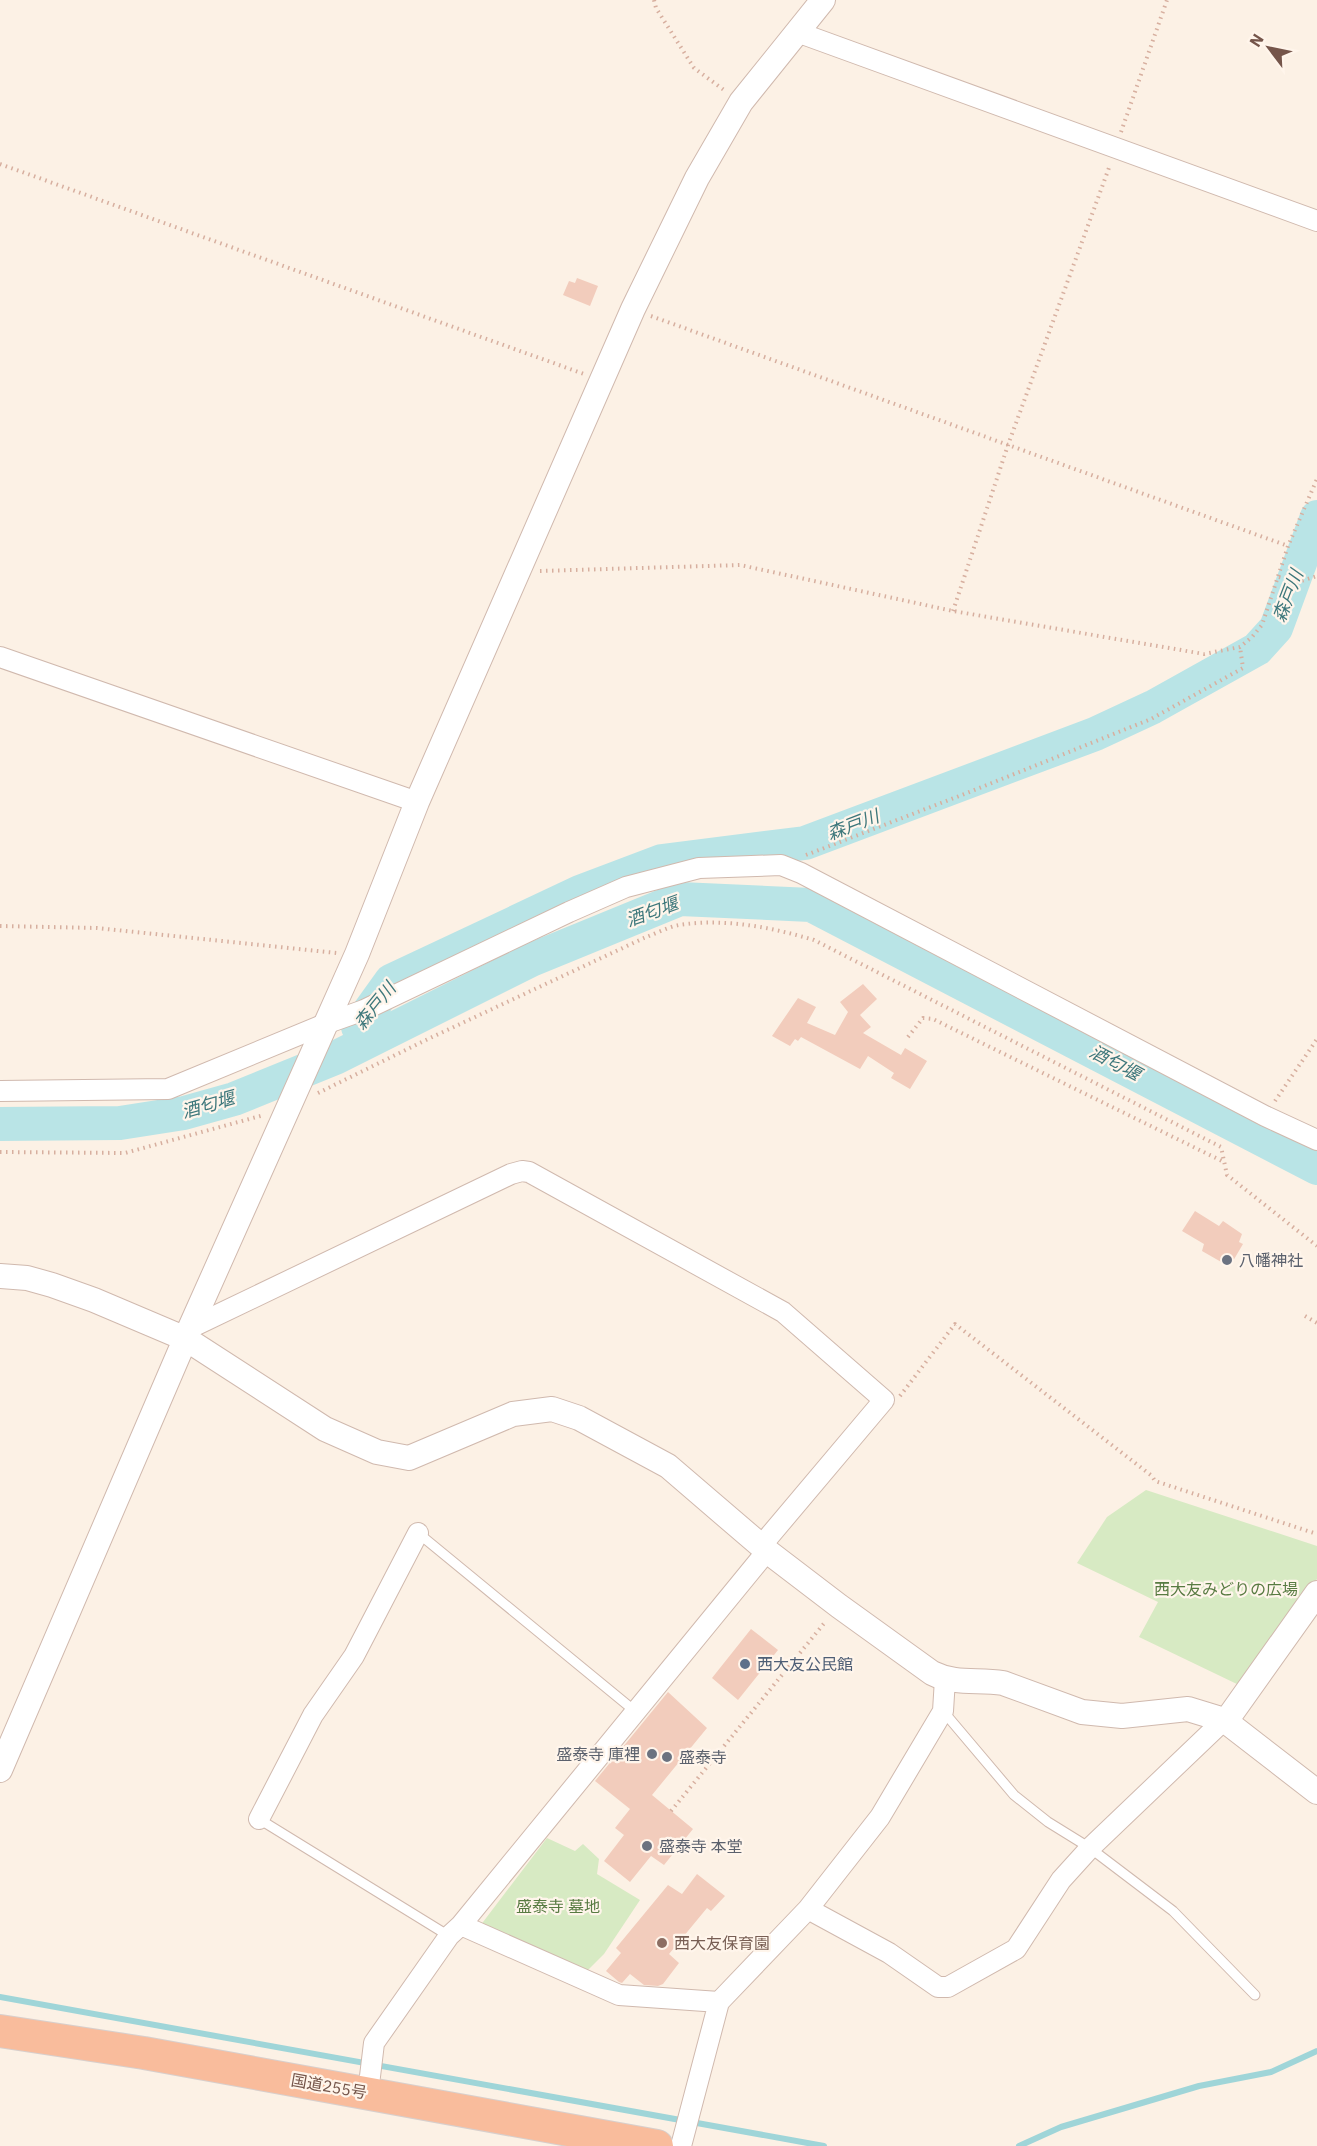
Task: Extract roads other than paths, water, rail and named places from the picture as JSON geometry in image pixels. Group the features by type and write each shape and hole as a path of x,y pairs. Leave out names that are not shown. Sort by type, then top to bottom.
{"highway":[{"name":"国道255号","path":"0,2031 144,2053 657,2146"}],"street":[{"path":"0,1770 188,1333 357,954 417,802 633,309 697,178 741,102 823,0"},
{"path":"797,32 1317,221"},
{"path":"0,657 417,802"},
{"path":"0,1092 168,1089 364,1010 626,887 699,868 781,865 812,879 1265,1116 1317,1140"},
{"path":"188,1333 511,1174 529,1172 783,1312 884,1400 764,1548 636,1712 455,1930 374,2043 368,2093"},
{"path":"0,1276 27,1278 52,1285 188,1333 325,1430 377,1452 410,1458 513,1414 552,1408 579,1418 668,1466 764,1548 838,1606 932,1673 945,1679 1003,1683 1082,1712 1122,1716 1188,1709 1225,1720 1317,1792"},
{"path":"260,1820 313,1715 354,1656 418,1533"},
{"path":"808,1910 889,1953 938,1987 948,1987 1016,1949 1061,1880 1090,1848 1225,1720 1317,1593"},
{"path":"681,2146 719,2002 808,1910 880,1817 943,1711 945,1679"},
{"path":"455,1930 619,1995 719,2002"}],"lane":[{"path":"418,1533 636,1712"},
{"path":"943,1711 1014,1795 1048,1822 1090,1848 1173,1911 1255,1995"},
{"path":"260,1820 455,1930"}],"waterway":[{"name":"森戸川","path":"358,1027 391,981 580,892 662,861 805,843 1095,734 1153,707 1257,649 1276,628 1317,517"},
{"name":"酒匂堰","path":"0,1124 120,1123 184,1113 234,1099 335,1058 531,960 680,899 811,905 1317,1168"},
{"path":"0,1997 824,2146"},
{"path":"1019,2146 1061,2127 1199,2086 1271,2072 1317,2051"}],"place":[{"name":"八幡神社","path":"1227,1260"},
{"name":"西大友公民館","path":"745,1664"},
{"name":"盛泰寺 庫裡","path":"652,1754"},
{"name":"盛泰寺","path":"667,1757"},
{"name":"盛泰寺 本堂","path":"647,1846"},
{"name":"西大友保育園","path":"662,1943"}],"park label":[{"name":"西大友みどりの広場","path":"1226,1589"},
{"name":"盛泰寺 墓地","path":"558,1906"}]}
